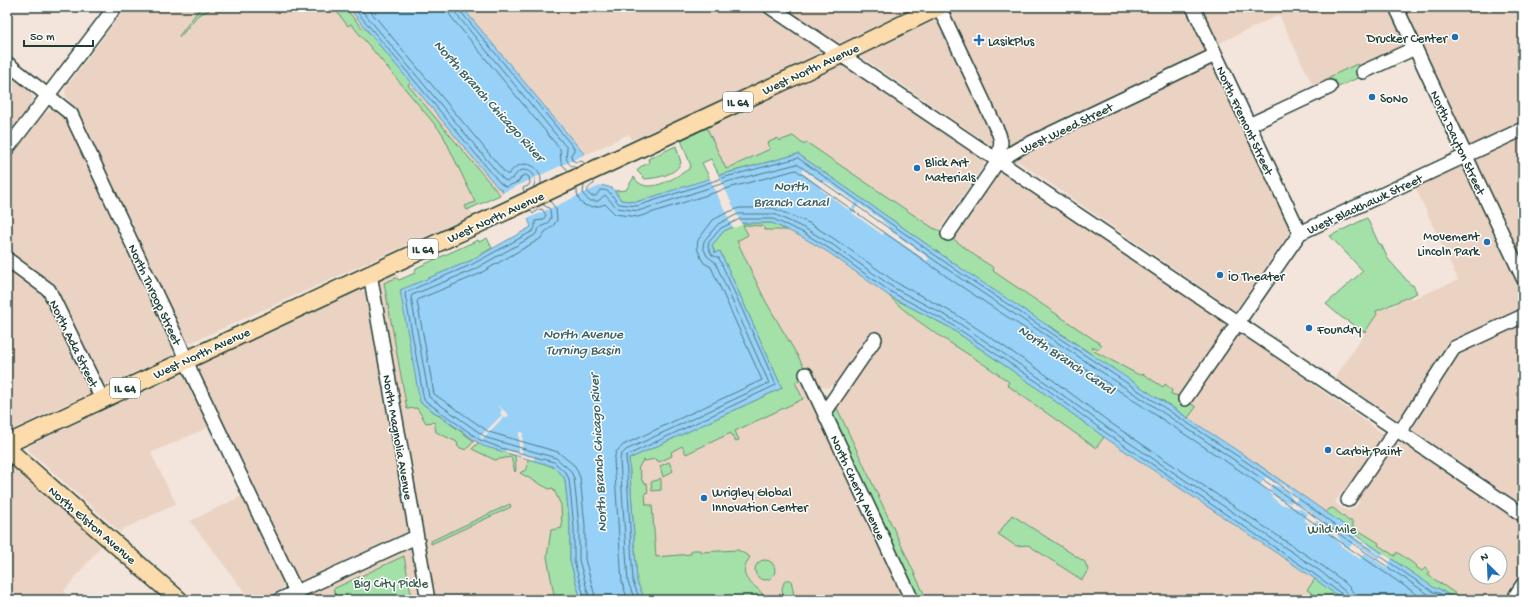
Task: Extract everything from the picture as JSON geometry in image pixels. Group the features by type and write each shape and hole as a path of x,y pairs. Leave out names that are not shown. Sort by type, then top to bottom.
{"main road":[{"name":"West North Avenue","path":"7,444 186,359 637,150 939,7"},
{"name":"North Elston Avenue","path":"7,448 180,600"}],"street":[{"path":"7,149 115,7"},
{"path":"770,7 1523,515"},
{"path":"939,7 999,134 1000,142 998,161"},
{"name":"North Fremont Street","path":"1193,7 1300,233"},
{"name":"North Dayton Street","path":"1396,7 1523,278"},
{"path":"1363,72 1415,48"},
{"name":"West Weed Street","path":"948,234 998,161 1020,148 1216,55"},
{"name":"North Throop Street","path":"7,63 72,114 296,592"},
{"path":"1248,125 1330,87"},
{"name":"West Blackhawk Street","path":"1185,399 1300,233 1523,129"},
{"name":"North Ada Street","path":"7,259 49,290 102,399"},
{"name":"North Magnolia Avenue","path":"370,274 428,600"},
{"path":"1348,500 1398,431 1454,348 1523,316"},
{"path":"825,412 875,339"},
{"name":"North Cherry Avenue","path":"806,374 912,600"},
{"path":"279,600 416,537"},
{"path":"1515,600 1516,595 1523,584"}],"shaded area":[{"path":"126,7 348,7 498,188 500,188 504,193 470,209 473,215 188,344 80,118 65,94 66,87"},
{"path":"462,7 915,7 689,115 632,140 629,134 585,155"},
{"path":"964,7 1390,7 1407,43 1313,86 1279,15 1224,41 1205,53 998,150 860,56"},
{"path":"1403,7 1523,7 1523,122 1469,147"},
{"path":"1211,64 1291,230 1236,311 1013,158"},
{"path":"844,65 983,159 984,165 939,230 946,235 999,170 1004,170 1226,320 1225,328 1179,396 1189,403 1235,335 1242,334 1385,435 1346,491 1343,490 1335,502 1341,508 1348,511 1356,507 1359,502 1359,498 1395,444 1401,442 1523,524 1523,575 1506,600 1456,600 1356,535 1350,521 1333,510 1329,509 1326,513 1256,463 962,269 727,173 707,128"},
{"path":"7,71 30,89 33,97 31,104 7,136"},
{"path":"55,110 63,115 173,346 173,353 169,357 106,385 101,382 55,289 7,253 7,162 43,115 49,111"},
{"path":"1523,136 1523,266 1473,159"},
{"path":"1462,165 1523,295 1523,307 1455,340 1400,421 1335,378 1377,314 1375,312 1395,305 1398,301 1410,296 1412,299 1458,280 1415,187"},
{"path":"741,223 772,223 802,237 828,252 889,296 949,327 1104,437 1315,579 1343,600 927,600 837,408 880,343 868,335 836,383 826,388 815,383 765,300 737,241 748,235"},
{"path":"7,265 45,294 92,391 7,432"},
{"path":"397,273 420,402 500,452 552,466 563,476 570,561 581,600 432,600 378,282"},
{"path":"359,290 365,291 368,295 409,529 407,532 300,581 295,578 199,375 198,369 200,365"},
{"path":"1523,322 1523,505 1413,430 1411,426 1462,350"},
{"path":"182,374 188,382 209,427 151,453 177,504 123,529 120,532 27,449 28,446"},
{"path":"802,379 906,600 645,600 629,459"},
{"path":"7,461 102,545 64,591 69,600 7,600"},
{"path":"242,496 283,583 283,588 280,591 261,600 248,600 243,590 190,521"},
{"path":"406,547 413,550 422,600 292,600"}],"green space":[{"path":"201,7 216,7 198,15 180,37 179,36"},
{"path":"333,7 344,7 363,29 365,28 411,82 408,85 500,195 467,210 465,206 475,202 442,133 351,24 348,26"},
{"path":"1357,64 1362,76 1334,89 1329,77"},
{"path":"707,128 726,169 770,149 767,143 778,138 779,141 793,136 804,145 806,142 933,228 951,238 994,268 993,271 1102,345 1099,349 1093,347 1092,350 1139,375 1143,374 1163,387 1165,384 1172,390 1171,394 1179,396 1196,407 1188,418 1162,400 1121,383 1114,369 1106,364 1104,367 1090,353 1050,326 1040,326 1030,314 1023,309 1008,305 990,287 975,283 962,269 798,154 719,175 711,159 702,163 710,179 636,202 621,200 615,191 626,190 634,177 639,183 645,186 653,186 669,181 689,169 691,166 681,140"},
{"path":"676,146 681,163 675,170 661,177 645,179 637,171 640,167 649,163 648,159"},
{"path":"1367,218 1388,259 1411,285 1413,285 1417,293 1376,311 1377,314 1365,332 1341,317 1326,304 1363,271 1330,236"},
{"path":"741,223 772,223 787,230 765,230 763,226 743,225 748,235 737,241 765,300 807,372 802,379 795,382 803,399 735,431 739,440 735,441 731,433 686,454 682,446 671,452 672,456 659,462 655,459 643,460 638,469 640,471 642,481 647,484 648,492 645,493 646,505 652,505 656,557 691,554 691,550 700,550 701,552 738,550 750,557 744,572 749,582 758,589 765,600 645,600 637,582 629,459 782,388 720,251 715,253 712,245 724,231"},
{"path":"487,238 492,248 470,261 429,278 420,402 474,441 466,450 458,447 457,442 436,432 434,422 426,423 417,408 407,409 384,283 396,278 399,280 415,273 416,268 478,240 479,242"},
{"path":"889,296 949,327 1033,385 1104,437 1096,448 1007,385 1009,382 994,371 916,320"},
{"path":"837,408 927,600 917,600 832,417"},
{"path":"478,443 515,456 515,472 511,457 495,460 472,449"},
{"path":"528,459 549,465 558,471 565,480 570,527 570,561 581,600 555,600 547,557 551,530 562,528 561,505 553,488 549,489 520,473 527,469"},
{"path":"669,462 673,471 663,477 660,466"},
{"path":"1256,463 1326,513 1329,509 1333,508 1349,521 1352,521 1353,527 1379,543 1378,545 1395,556 1397,552 1422,571 1425,568 1430,572 1428,575 1465,600 1456,600 1438,588 1437,590 1392,559 1386,568"},
{"path":"660,478 661,490 652,491 651,482"},
{"path":"510,504 511,507 431,544 431,541"},
{"path":"1012,515 1085,562 1088,570 1082,580 1028,545 1016,546 998,534"},
{"name":"Big City Pickle","path":"404,556 412,600 338,600 333,589"},
{"path":"765,560 772,563 775,570 772,577 765,580 758,577 755,570 758,563"},
{"path":"1315,579 1343,600 1322,600 1307,590"},
{"path":"785,580 791,580 795,600 783,600 782,588"}],"water":[{"path":"348,7 462,7 585,155 601,185 612,188 621,200 636,202 727,173 798,154 962,269 1256,463 1357,534 1356,535 1436,589 1438,588 1456,600 1343,600 1315,579 1104,437 1033,385 949,327 889,296 828,252 802,237 772,223 741,223 724,231 712,245 715,253 720,251 782,388 629,459 637,582 645,600 581,600 570,561 570,527 565,480 563,476 552,466 483,446 420,402 400,290 470,261 531,227 517,187 504,193 500,188 498,188"}],"pier":[{"path":"586,154 602,183 604,184 527,219 516,189 505,194 502,193"},
{"path":"803,169 823,183 825,181 856,202 850,211 820,189 821,187 801,172"},
{"path":"718,174 742,225 733,228 709,177"},
{"path":"859,204 882,220 889,227 888,229 929,258 927,261 885,232 883,235 852,213"},
{"path":"497,404 509,415 506,418 504,417 482,439 480,437 502,415 500,413 502,410"},
{"path":"519,432 523,432 522,453 535,456 534,460 505,452 506,449 519,452"},
{"path":"1266,477 1274,482 1282,484 1290,490 1297,499 1294,504 1302,506 1324,522 1330,530 1337,535 1342,543 1349,548 1354,542 1378,559 1380,557 1354,538 1356,536 1381,555 1383,553 1392,559 1386,568 1365,553 1360,559 1341,546 1335,537 1328,532 1323,525 1316,520 1312,526 1304,520 1308,514 1301,509 1291,508 1280,504 1260,485","holes":["1272,485 1281,487 1288,492 1293,500 1291,503 1282,501 1275,496 1270,488"]}],"place":[{"name":"Drucker Center","path":"1455,37"},
{"name":"LasikPlus","path":"979,40"},
{"name":"SoNo","path":"1372,97"},
{"name":"Blick Art Materials","path":"917,168"},
{"name":"Movement Lincoln Park","path":"1487,242"},
{"name":"iO Theater","path":"1220,275"},
{"name":"Foundry","path":"1309,328"},
{"name":"Carbit Paint","path":"1328,450"},
{"name":"Wrigley Global Innovation Center","path":"704,498"}],"water label":[{"name":"North Branch Chicago River","path":"490,100"},
{"name":"North Branch Canal","path":"791,194"},
{"name":"North Avenue Turning Basin","path":"583,342"},
{"name":"North Branch Canal","path":"1067,359"},
{"name":"North Branch Chicago River","path":"597,453"}],"park label":[{"name":"Wild Mile","path":"1332,528"}]}
